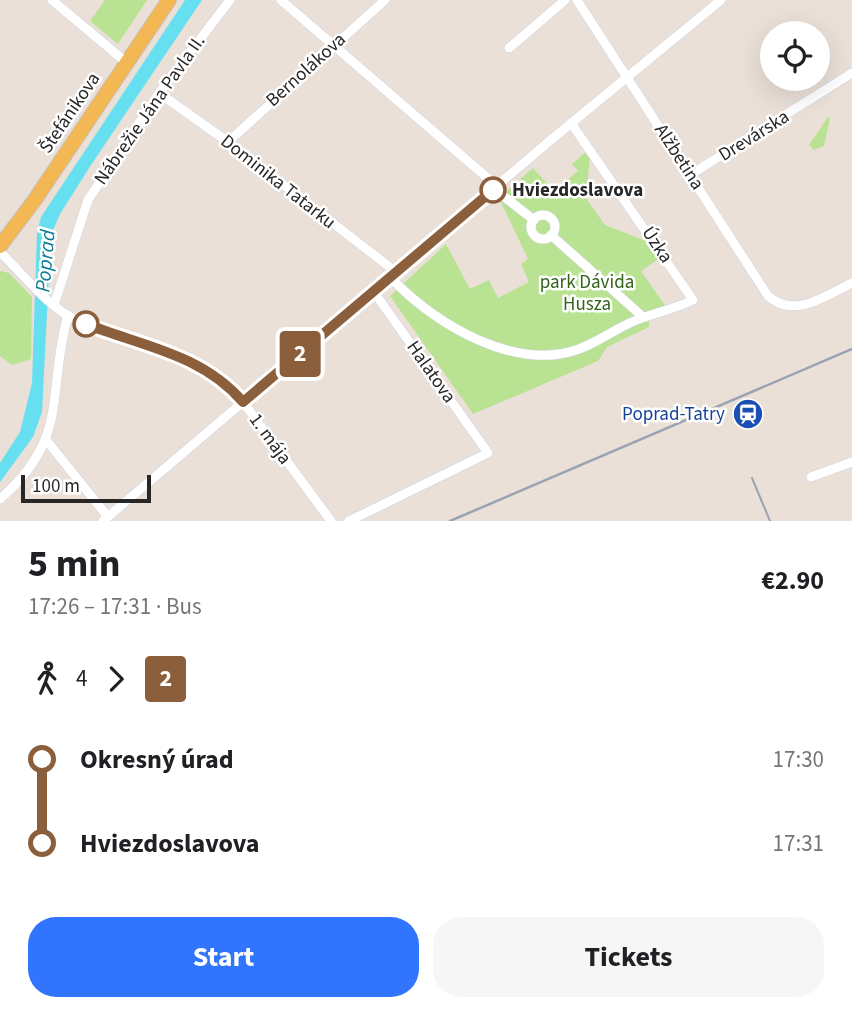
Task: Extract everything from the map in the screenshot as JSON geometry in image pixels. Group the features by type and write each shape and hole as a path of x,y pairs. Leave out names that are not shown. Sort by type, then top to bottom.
{"main road":[{"name":"Štefánikova","path":"0,246 25,215 169,0"}],"street":[{"path":"52,0 127,63"},
{"name":"Nábrežie Jána Pavla II.","path":"51,302 88,200 159,93 230,0"},
{"path":"281,0 491,181"},
{"name":"Bernolákova","path":"228,142 333,44 385,0"},
{"path":"509,48 565,0"},
{"name":"Alžbetina","path":"577,0 768,296 786,307 805,305 852,283"},
{"path":"47,440 105,519 721,0"},
{"name":"Drevárska","path":"690,175 852,73"},
{"name":"Dominika Tatarku","path":"159,93 228,142 395,277 414,301 465,331 519,353 549,355 578,349 643,317 657,316 693,300"},
{"name":"Úzka","path":"572,123 693,300"},
{"path":"498,192 534,220"},
{"path":"541,215 550,218 555,228 551,235 541,238 535,236 531,230 534,220 541,215"},
{"path":"551,235 643,317"},
{"name":"1. mája","path":"0,252 68,315 110,333 188,359 227,386 243,402 331,521"},
{"name":"Halatova","path":"349,521 488,453 374,292"},
{"path":"0,499 24,476 47,440 68,315"},
{"path":"811,477 852,462"}],"green space":[{"path":"105,0 147,0 118,44 90,21"},
{"path":"828,117 830,118 824,146 814,150 809,145"},
{"name":"park Dávida Husza","path":"587,151 590,156 586,198 605,225 649,242 658,255 657,260 641,271 666,307 649,315 649,327 607,347 598,361 473,414 390,296 446,244 470,289 489,280 498,298 529,282 521,264 528,259 499,198 533,168 554,191 578,171 572,164"},
{"path":"0,271 9,273 32,297 31,359 12,365 0,356"}],"water":[{"name":"Poprad","path":"185,0 202,0 91,165 60,214 51,235 42,412 33,437 0,482 0,463 20,432 32,383 37,233 41,217"}],"tram line":[{"path":"752,478 770,521"}],"railway":[{"path":"450,521 852,349"}],"bus line":[{"name":"2","path":"86,324 188,359 236,393 243,402 493,190"}],"place":[{"name":"Hviezdoslavova","path":"493,190"},
{"name":"Poprad-Tatry","path":"748,414"}]}
